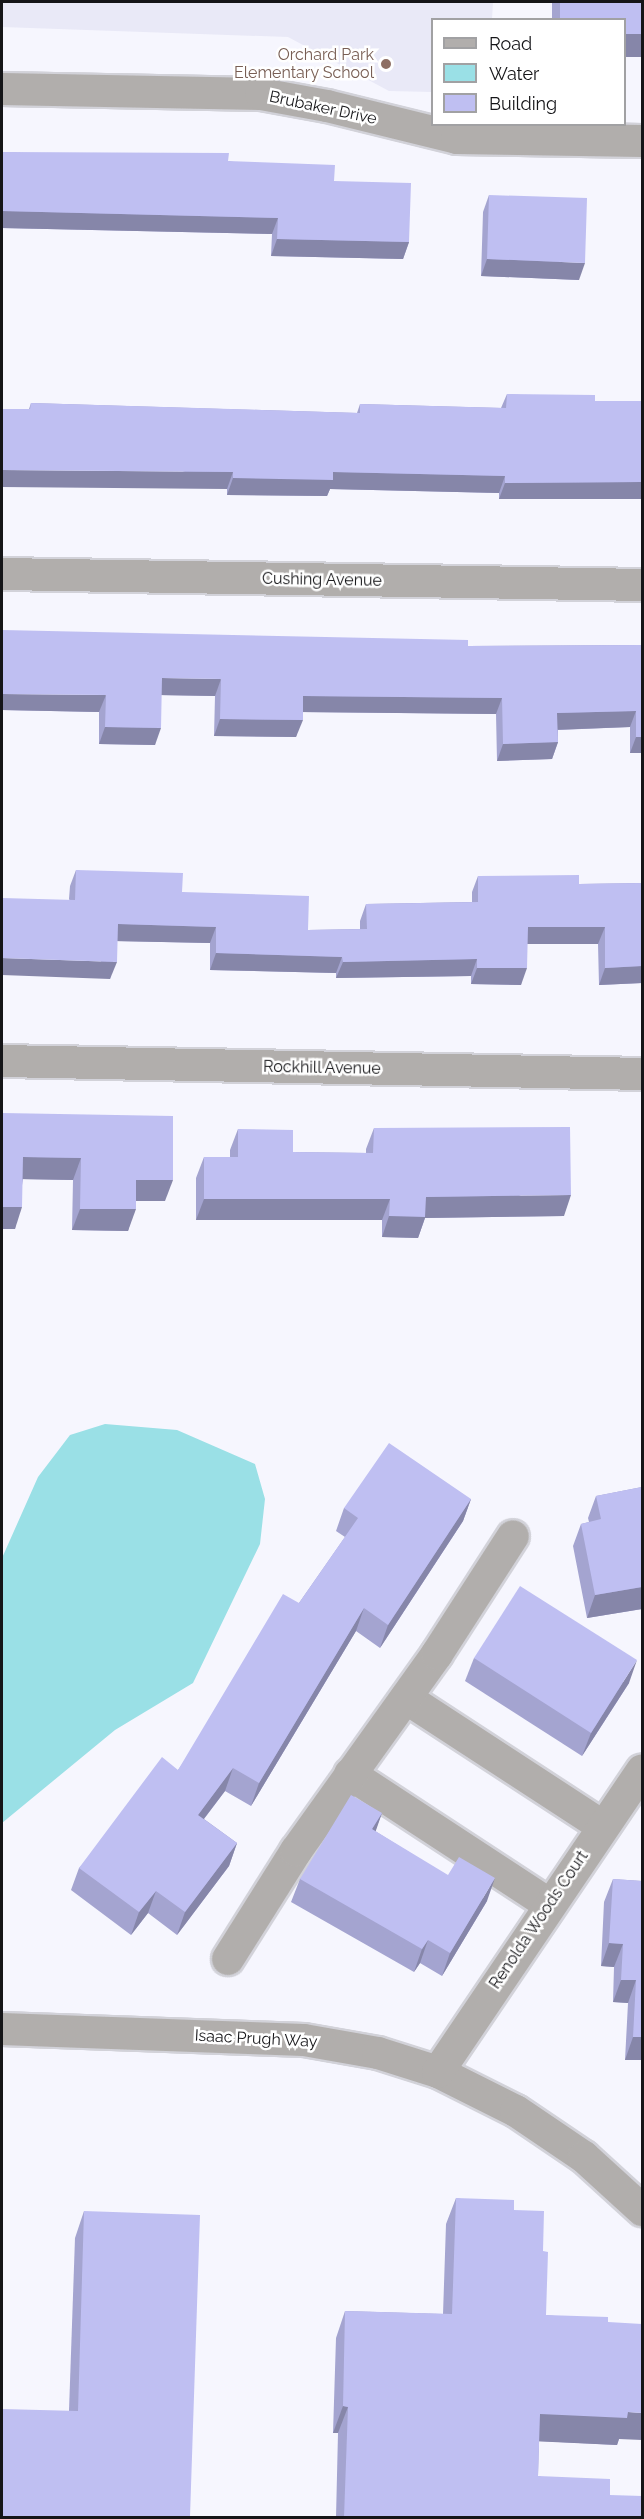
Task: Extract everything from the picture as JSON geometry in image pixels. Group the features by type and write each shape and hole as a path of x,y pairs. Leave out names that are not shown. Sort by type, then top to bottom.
{"street":[{"name":"Brubaker Drive","path":"2,89 261,94 457,138 642,141"},
{"name":"Cushing Avenue","path":"2,574 642,585"},
{"name":"Rockhill Avenue","path":"2,1062 642,1074"},
{"path":"228,1959 350,1774 406,1698 513,1536"},
{"path":"406,1698 602,1826"},
{"name":"Renolda Woods Court","path":"438,2072 549,1904 642,1771"},
{"path":"350,1774 549,1904"},
{"name":"Isaac Prugh Way","path":"2,2029 304,2040 378,2053 438,2072 516,2111 584,2157 642,2210"}],"shaded area":[{"name":"Orchard Park Elementary School","path":"2,2 493,2 492,18 431,18 431,92 389,91 288,37 2,27"}],"water":[{"path":"105,1424 177,1430 255,1464 265,1499 260,1544 193,1683 115,1730 2,1823 2,1558 38,1477 70,1435"}],"building":[{"path":"560,2 642,2 642,34 626,34 626,18 560,18"},
{"path":"2,152 229,153 228,161 335,165 334,181 411,183 409,242 277,239 278,218 2,211"},
{"path":"489,195 587,198 585,263 487,259"},
{"path":"507,394 595,395 595,401 642,401 642,482 505,483 505,476 333,472 333,480 233,478 233,472 2,470 2,409 30,409 31,403 360,413 360,404 506,408"},
{"path":"2,630 468,640 468,646 642,645 642,737 636,737 636,711 557,713 558,742 503,744 502,698 303,696 303,720 220,719 221,679 162,678 161,728 105,727 106,695 2,694"},
{"path":"76,870 183,873 182,892 309,896 308,930 367,929 366,904 478,902 478,876 579,875 579,884 642,883 642,966 605,968 605,927 528,927 527,968 477,968 477,959 343,962 342,957 216,953 216,927 118,924 117,962 2,958 2,898 75,900"},
{"path":"2,1113 173,1116 173,1180 136,1180 136,1209 80,1209 81,1158 23,1157 22,1207 2,1207"},
{"path":"570,1127 571,1195 426,1197 425,1217 389,1216 390,1199 204,1199 204,1157 238,1157 238,1129 293,1130 293,1152 373,1153 374,1128"},
{"path":"389,1443 471,1499 388,1625 364,1608 259,1783 233,1768 198,1815 237,1843 185,1912 156,1891 139,1912 79,1868 162,1757 178,1770 283,1594 299,1603 358,1518 344,1508"},
{"path":"642,1487 642,1587 595,1595 581,1524 601,1519 596,1496"},
{"path":"520,1586 637,1660 591,1733 474,1658"},
{"path":"351,1795 382,1813 372,1829 448,1875 459,1857 495,1878 450,1953 428,1940 422,1949 300,1879"},
{"path":"613,1879 642,1881 642,2037 633,2037 636,1980 621,1980 623,1944 609,1943"},
{"path":"456,2198 514,2200 514,2210 544,2211 543,2251 548,2252 546,2315 608,2317 608,2322 642,2324 642,2413 628,2412 627,2418 540,2414 538,2476 610,2479 610,2495 642,2496 642,2517 344,2517 348,2407 343,2406 345,2311 452,2314"},
{"path":"84,2211 200,2215 190,2517 2,2517 2,2409 78,2411"}],"place":[{"name":"Orchard Park Elementary School","path":"386,64"}]}
